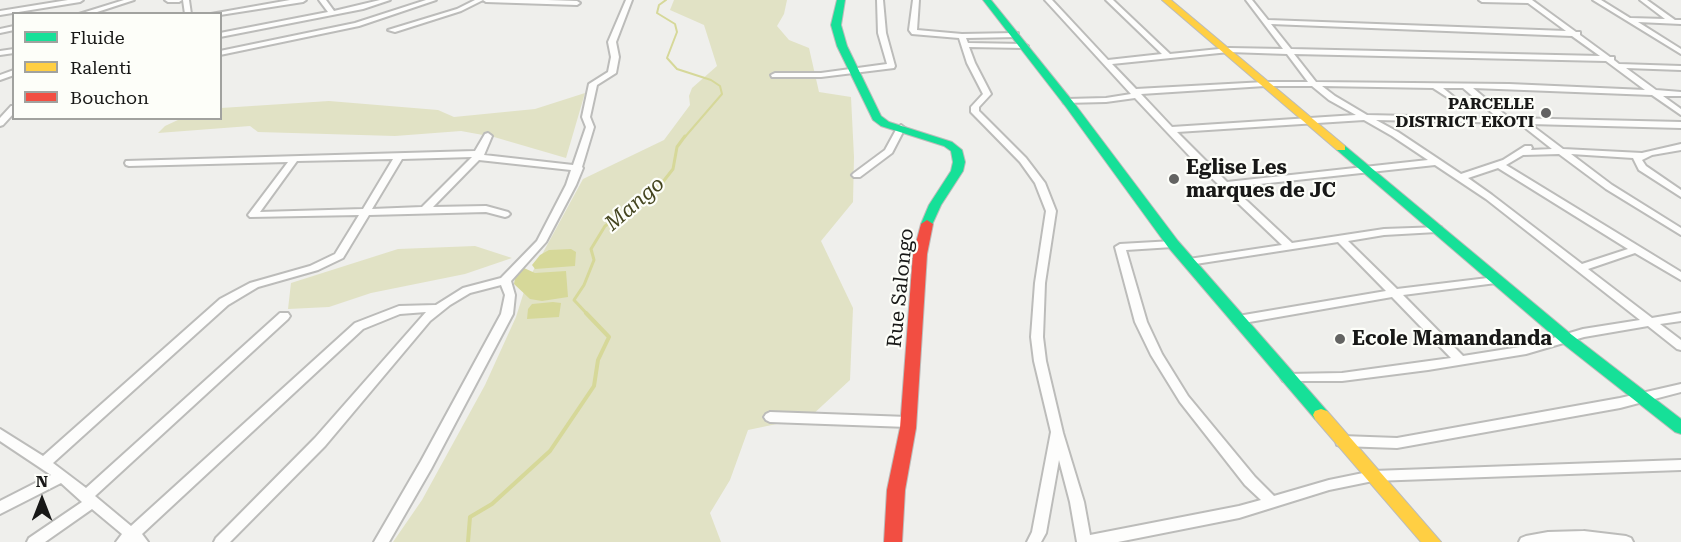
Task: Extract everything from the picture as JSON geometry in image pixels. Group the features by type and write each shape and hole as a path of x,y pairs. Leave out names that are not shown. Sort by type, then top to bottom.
{"street":[{"path":"0,13 80,0"},
{"path":"89,12 131,0"},
{"path":"170,0 179,0"},
{"path":"222,13 303,0"},
{"path":"322,0 332,12"},
{"path":"222,35 363,7 387,0"},
{"path":"222,53 357,25 433,0"},
{"path":"392,30 463,9 480,0"},
{"path":"486,0 576,3"},
{"path":"221,542 302,462 426,318 467,290 505,281 541,242 578,168 590,127 586,117 593,84 612,74 615,57 612,42 629,0"},
{"name":"Rue Salongo","path":"840,0 837,27 854,72 879,121 948,144 956,150 958,162 957,171 935,205 925,228 920,254 908,422 896,490 893,542"},
{"path":"775,75 854,72 891,66 882,33 880,0"},
{"path":"916,0 913,31 964,40 1024,46"},
{"path":"987,0 1067,101 1173,244 1287,378 1432,542"},
{"path":"1048,0 1225,185 1288,245"},
{"path":"1109,0 1168,56"},
{"path":"1166,0 1228,50 1308,122 1496,280 1681,428"},
{"path":"1249,0 1314,84 1332,98 1366,117 1460,178 1583,267 1681,346"},
{"path":"1482,0 1528,1 1577,34 1681,113"},
{"path":"1596,0 1681,52"},
{"path":"1643,0 1672,21"},
{"path":"1626,20 1681,22"},
{"path":"1266,22 1577,34"},
{"path":"964,40 1014,34"},
{"path":"964,40 971,63 987,94 975,107 975,112 1023,160 1040,183 1052,211 1040,283 1037,337 1040,361 1077,502 1085,542 1273,503 1329,485 1374,476 1681,465"},
{"path":"1107,62 1228,50 1611,59"},
{"path":"1620,66 1681,68"},
{"path":"1067,101 1106,100 1136,93 1264,84 1466,86 1681,94"},
{"path":"1466,86 1507,121"},
{"path":"1437,87 1450,98"},
{"path":"0,123 12,110"},
{"path":"1172,130 1366,117 1681,125"},
{"path":"1522,122 1554,148 1681,232"},
{"path":"857,175 889,151 901,128"},
{"path":"424,211 478,155 488,136"},
{"path":"1460,178 1500,165 1524,153 1533,145 1642,156 1681,147"},
{"path":"129,163 478,155 578,168"},
{"path":"43,464 224,302 254,285 314,268 339,256 400,156"},
{"path":"1642,156 1637,159 1642,168 1681,194"},
{"path":"294,159 253,215 486,209 505,214"},
{"path":"1225,185 1320,172 1366,170 1435,162"},
{"path":"1500,165 1681,277"},
{"path":"1189,262 1384,232 1437,229"},
{"path":"1341,239 1460,360"},
{"path":"1173,244 1120,247 1141,322 1157,355 1184,399 1250,481 1273,503"},
{"path":"1583,267 1635,250"},
{"path":"1238,320 1394,293 1496,280"},
{"path":"381,542 426,465 507,314 510,295 505,281"},
{"path":"0,434 62,476 131,540 360,326 399,310 439,308"},
{"path":"34,542 89,499 284,316"},
{"path":"1287,378 1342,377 1527,350 1583,333 1681,317"},
{"path":"1342,441 1396,442 1620,403 1681,388"},
{"path":"770,417 908,422"},
{"path":"1034,542 1039,533 1057,432"},
{"path":"0,508 62,476"},
{"path":"1526,542 1548,538 1584,537 1626,542"}],"shaded area":[{"path":"674,0 787,0 784,14 777,26 789,40 809,48 819,92 851,97 854,157 853,202 821,241 853,308 850,380 810,417 748,430 730,480 710,513 721,542 393,542 422,500 485,385 516,317 527,282 583,179 664,140 690,105 689,96 692,88 717,66 704,25 670,10"},
{"path":"585,93 566,158 494,137 461,131 395,136 258,132 250,126 158,133 165,126 178,120 222,120 222,108 329,101 438,110 454,117 535,109"},
{"path":"475,246 512,258 465,274 371,293 329,307 288,309 291,283 398,249"},
{"path":"571,249 576,252 575,266 535,269 532,265 540,255 549,250"},
{"path":"524,268 535,273 566,271 568,297 542,301 530,299 514,284 515,278"},
{"path":"561,303 559,317 527,319 528,309 532,304"}],"waterway":[{"name":"Mango","path":"666,0 659,5 657,13 675,24 677,32 667,58 677,69 711,80 720,86 722,94 684,138"},
{"name":"Mango","path":"588,315 574,300 584,285 594,260 591,249 605,226 655,192 673,169 677,147 685,136"},
{"name":"Mango","path":"468,542 470,517 492,504 550,451 594,386 598,360 609,337 586,313"}],"traffic: fast":[{"path":"841,0 836,25 842,46 877,118 885,124 948,144 956,150 959,162 957,171 935,205 927,224"},
{"path":"987,0 1070,105 1173,244 1321,415"},
{"path":"1341,148 1567,339 1681,428"}],"traffic: slow":[{"path":"1166,0 1341,148"},
{"path":"1321,415 1432,542"}],"traffic: jam":[{"path":"893,542 896,490 908,428 920,254 927,224"}],"place":[{"name":"PARCELLE DISTRICT EKOTI","path":"1546,113"},
{"name":"Eglise Les marques de JC","path":"1174,179"},
{"name":"Ecole Mamandanda","path":"1340,339"}]}
